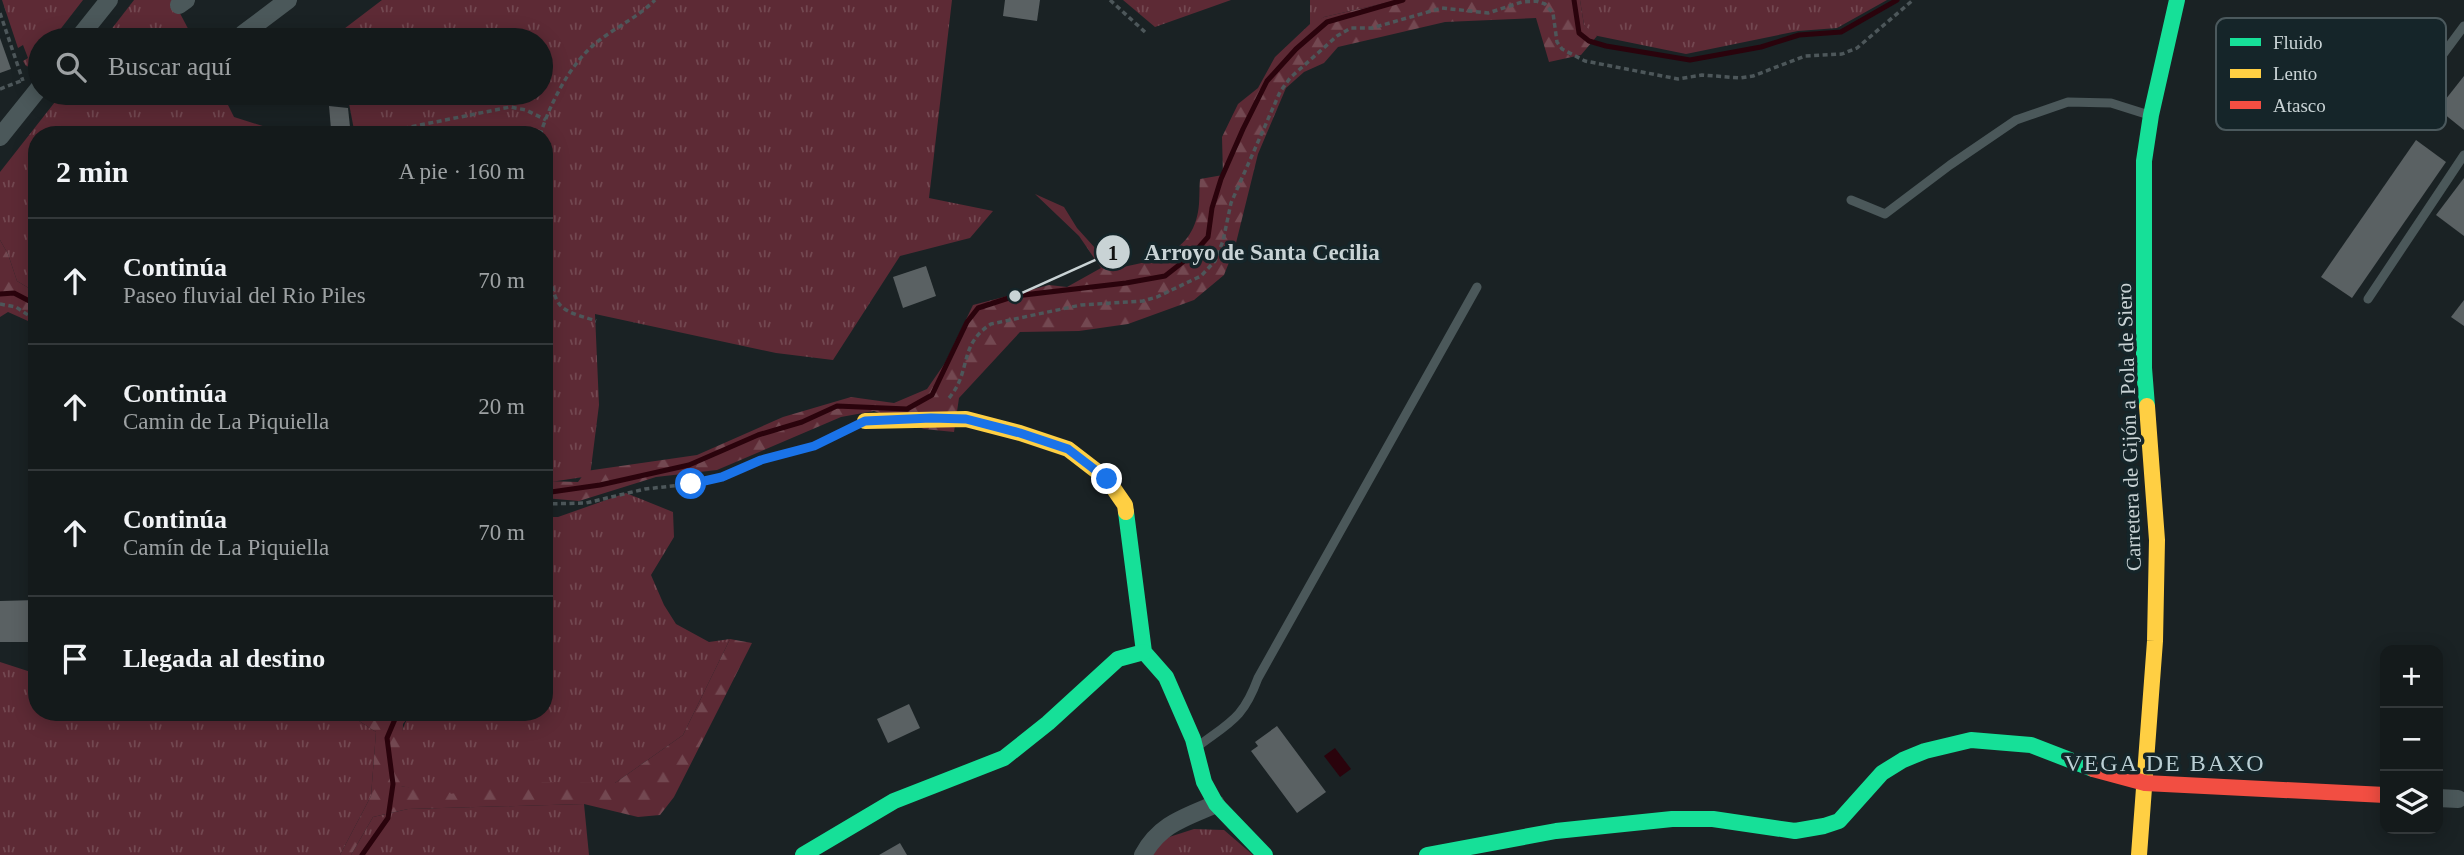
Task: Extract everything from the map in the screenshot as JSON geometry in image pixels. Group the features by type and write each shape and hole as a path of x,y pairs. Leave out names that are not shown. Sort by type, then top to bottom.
{"street":[{"path":"87,28 109,0"},
{"path":"251,28 288,0"},
{"name":"Carretera de Gijón a Pola de Siero","path":"2139,855 2155,641 2157,540 2144,368 2144,161 2151,115 2177,0"},
{"path":"0,137 28,91"},
{"path":"865,421 966,419 1068,449 1107,479 1125,505 1144,652 1166,677 1195,748 1205,782 1216,804 1265,855"},
{"path":"803,855 894,801 1004,758 1048,723 1118,659 1144,652"},
{"path":"1427,855 1556,831 1672,819 1713,819 1795,831 1824,826 1839,821 1882,773 1903,760 1925,751 1971,740 2031,745 2097,771 2145,783 2380,795"},
{"path":"2443,798 2458,799"},
{"path":"1143,855 1152,839 1168,825 1216,804"}],"lane":[{"path":"2446,50 2464,26"},
{"path":"1851,200 1885,214 1950,165 2017,120 2068,102 2111,103 2151,115"},
{"path":"2368,299 2464,155"},
{"path":"1195,748 1240,715 1249,702 1258,678 1477,287"}],"path":[{"path":"544,126 570,71 584,53 655,0"},
{"path":"1110,0 1145,32"},
{"path":"931,418 955,391 963,377 969,345 991,324 1081,305 1143,301 1201,276 1214,261 1223,241 1231,203 1280,92 1290,78 1336,36 1351,28 1372,28 1442,8 1488,13 1522,2 1536,1 1545,4 1553,13 1557,41 1562,49 1585,61 1678,79 1702,75 1740,78 1753,76 1805,56 1842,54 1857,48 1913,0"},
{"path":"0,13 28,75"},
{"path":"415,126 510,107 526,110 546,120"},
{"path":"553,288 561,305 596,321"},
{"path":"0,304 16,307 28,315"},
{"path":"553,504 586,503 645,489 691,484 722,477 761,460 814,446 865,421"}],"green space":[{"path":"2,0 83,0 61,28 28,28 28,58 23,45 18,48"},
{"path":"134,0 173,0 188,28 112,28"},
{"path":"382,0 952,0 929,198 993,211 970,238 900,256 833,360 776,353 595,314 599,405 590,476 553,482 553,126 353,126 349,105 553,105 553,28 345,28"},
{"path":"1123,0 1231,0 1155,27"},
{"path":"1310,0 1398,0 1324,17 1310,27"},
{"path":"1398,0 1580,0 1584,25 1597,36 1581,55 1549,62 1536,18 1445,22 1338,47 1324,63 1304,72 1286,88 1258,154 1235,247 1224,275 1194,300 1128,324 1079,331 1020,332 959,398 954,432 924,429 874,411 841,417 717,470 656,477 579,501 553,499 553,481 578,482 586,471 697,455 783,417 851,397 894,403 927,389 945,363 973,305 1049,285 1067,287 1101,268 1079,236 1035,194 1064,207 1077,228 1114,269 1167,254 1187,238 1194,227 1199,208 1200,179 1223,175 1222,137 1238,104 1258,88 1275,57 1310,24 1324,17"},
{"path":"1580,0 1887,0 1837,28 1798,31 1686,54 1593,35 1584,25"},
{"path":"53,105 228,105 234,117 262,126 36,126"},
{"path":"28,136 28,288 17,281 0,240 0,172"},
{"path":"0,240 17,281 28,288 28,321 8,312 0,317"},
{"path":"626,493 673,512 674,537 651,575 664,605 676,624 709,642 730,639 683,735 615,783 510,784 453,798 401,786 399,748 406,721 553,721 553,517"},
{"path":"730,639 752,643 674,797 660,815 638,817 584,804 408,809 373,817 351,855 340,855 371,796 376,732 359,721 405,721 401,786 450,794 518,782 615,783 683,735"},
{"path":"0,662 28,671 28,721 359,721 376,732 371,796 340,855 0,855"},
{"path":"584,804 589,855 351,855 373,817 408,809"},
{"path":"1194,829 1224,830 1253,855 1153,855 1163,839"}],"shaded area":[{"path":"1335,748 1351,769 1340,777 1324,756"}],"building":[{"path":"1005,0 1040,0 1037,21 1003,16"},
{"path":"0,38 11,69 0,73"},
{"path":"2464,76 2464,130 2446,115 2446,99"},
{"path":"329,106 348,108 350,126 331,126"},
{"path":"2416,140 2446,162 2352,298 2321,277"},
{"path":"2464,178 2464,236 2436,215"},
{"path":"926,266 936,296 903,308 893,277"},
{"path":"2464,300 2464,326 2451,317"},
{"path":"28,600 28,642 0,642 0,601"},
{"path":"909,704 920,728 888,743 877,719"},
{"path":"1277,726 1326,792 1297,813 1251,751 1258,746 1255,742"},
{"path":"900,843 907,855 879,855"}],"waterway":[{"path":"553,492 600,485 689,465 758,435 802,422 837,406 907,409 932,395 967,322 978,308 1015,296 1165,276 1193,254 1208,237 1212,208 1221,179 1267,81 1296,49 1327,22 1403,0"},
{"path":"1574,0 1579,33 1589,41 1690,60 1761,47 1799,35 1841,32 1897,0"},
{"path":"0,294 14,293 28,300"},
{"path":"362,855 388,818 393,784 387,738 394,721"}],"traffic: fast":[{"path":"2147,406 2144,368 2144,161 2151,115 2177,0"},
{"path":"1126,512 1144,652 1166,677 1193,739 1204,782 1216,804 1265,855"},
{"path":"803,855 894,801 1004,758 1048,723 1118,659 1144,652"},
{"path":"1427,855 1556,831 1672,819 1713,819 1795,831 1824,826 1839,821 1882,773 1903,760 1925,751 1971,740 2031,745 2093,769"}],"traffic: slow":[{"path":"2139,855 2155,641 2157,540 2147,406"},
{"path":"865,421 966,419 1068,449 1107,479 1125,505 1126,512"}],"traffic: jam":[{"path":"2093,769 2145,783 2380,795"}],"place":[{"name":"Arroyo de Santa Cecilia","path":"1015,296"}],"district":[{"name":"VEGA DE BAXO","path":"2165,763"}],"route":[{"path":"691,484 722,477 761,460 801,451 865,421 931,418 966,419 1068,449 1107,479"}]}
